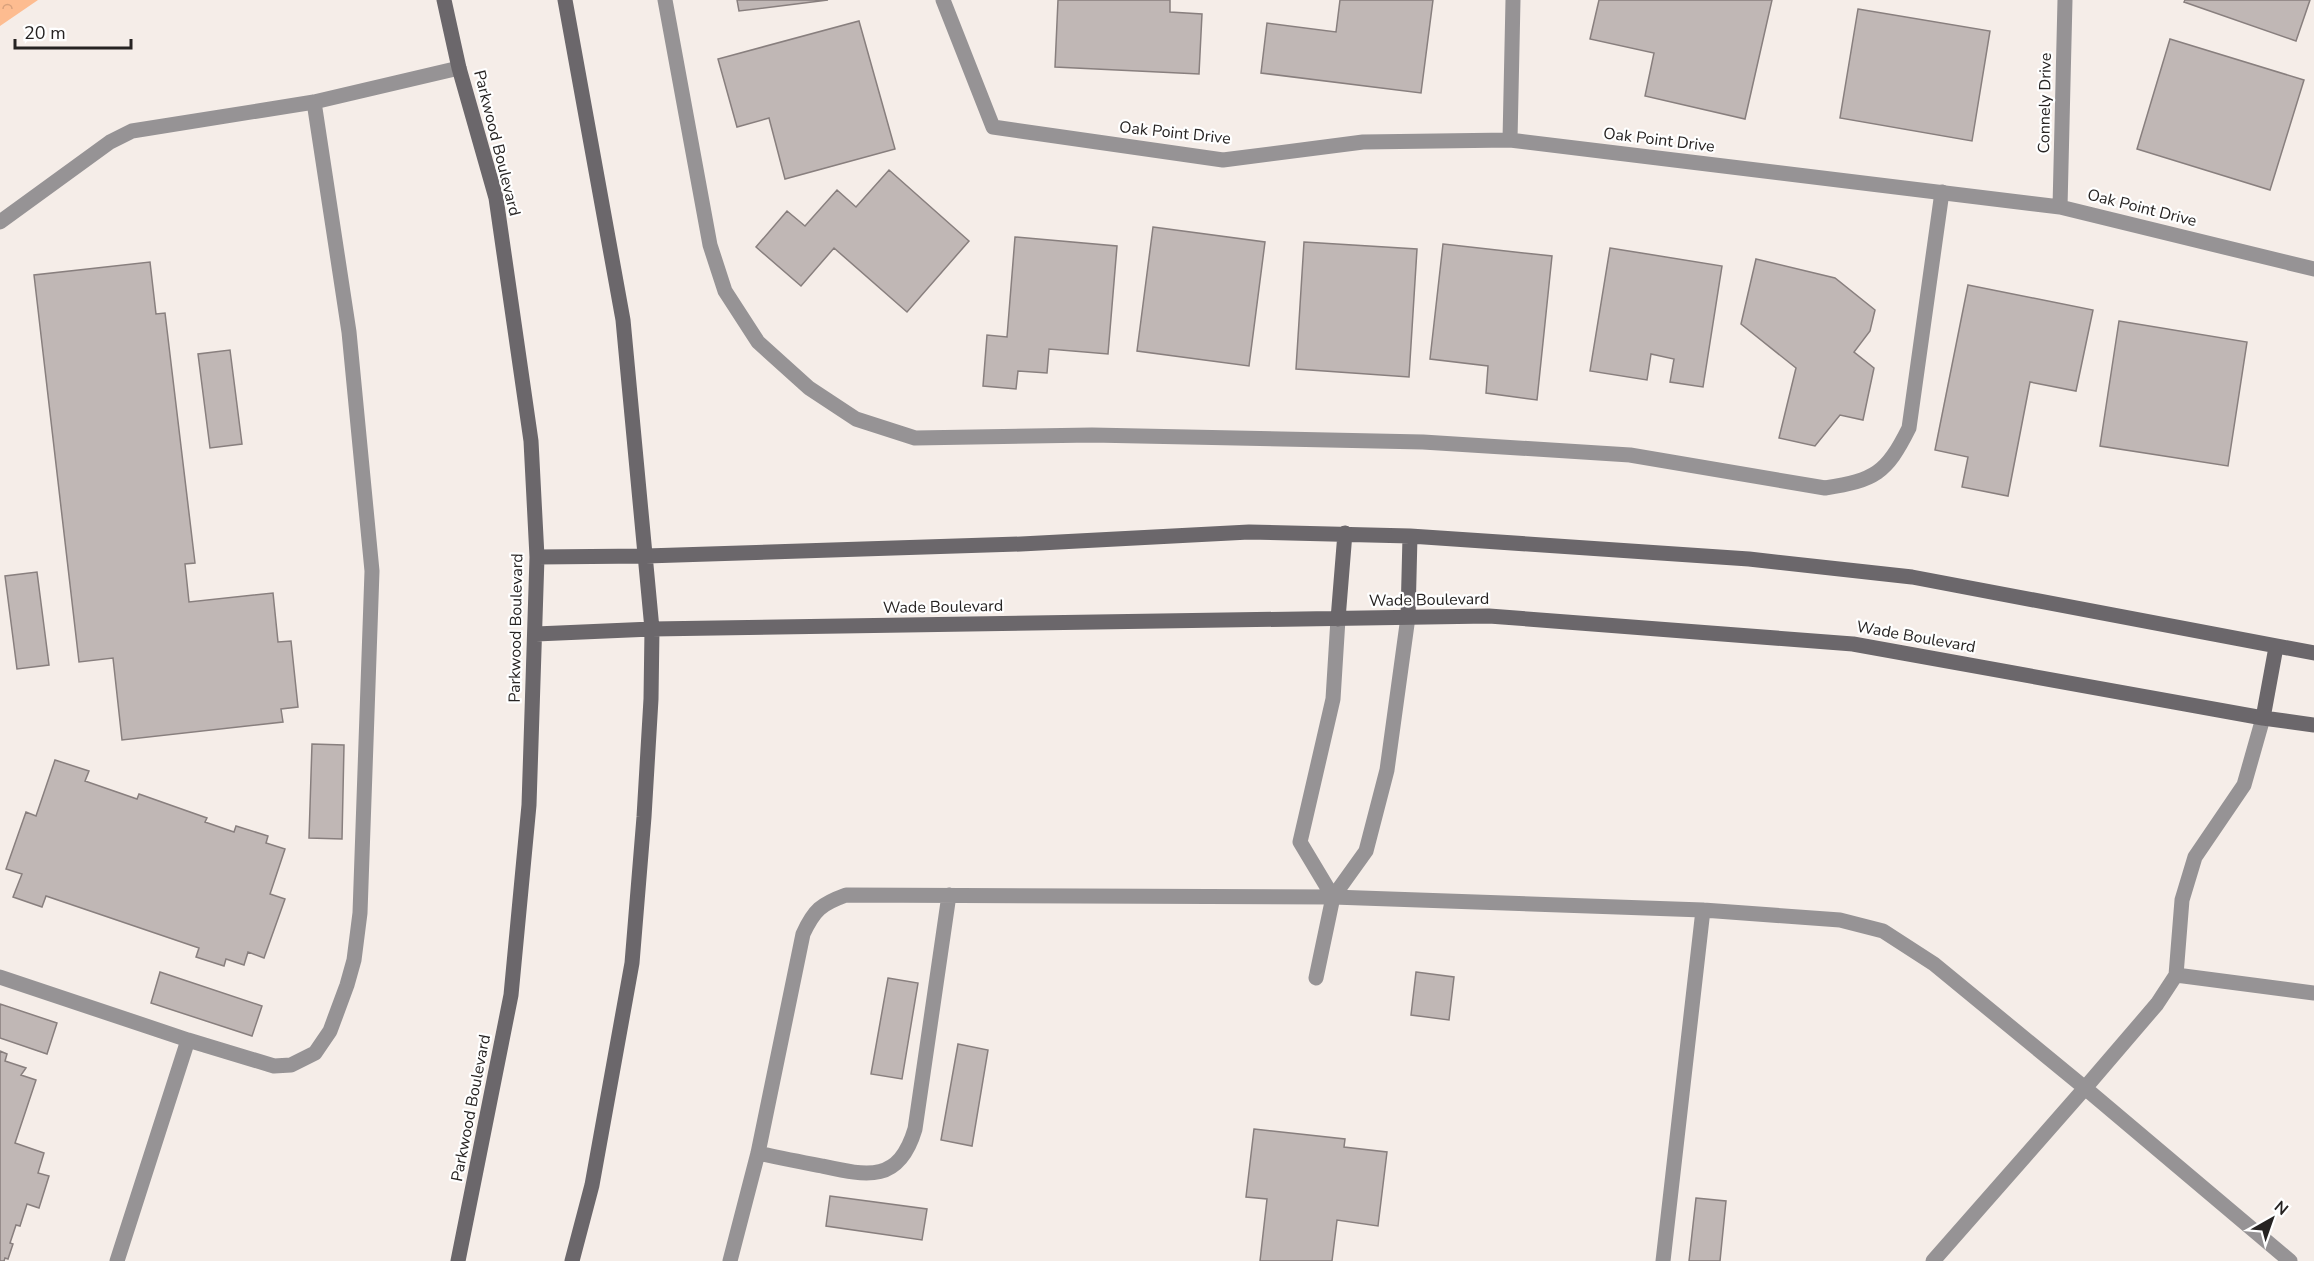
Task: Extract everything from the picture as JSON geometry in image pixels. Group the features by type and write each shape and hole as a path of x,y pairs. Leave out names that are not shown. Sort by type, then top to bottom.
{"street":[{"name":"Parkwood Boulevard","path":"444,0 459,68 496,198 531,441 537,557 529,805 511,996 458,1261"},
{"path":"565,0 623,320 652,629 645,805 632,963 592,1185 572,1261"},
{"path":"665,0 710,244 726,291 758,342 809,388 856,419 915,438 1092,435 1423,442 1630,455 1825,488 1857,483 1878,473 1896,455 1909,428 1942,192"},
{"name":"Oak Point Drive","path":"943,0 993,128 1223,160 1363,142 1510,140 2060,207 2314,269"},
{"path":"1510,140 1513,0"},
{"name":"Connely Drive","path":"2060,207 2065,0"},
{"path":"0,222 110,142 132,131 314,102 459,68"},
{"path":"0,977 188,1040 274,1066 291,1065 315,1053 330,1031 354,960 360,914 372,571 349,332 314,102"},
{"path":"537,557 646,556 1021,544 1249,532 1410,536 1749,559 1912,578 2314,653"},
{"path":"1333,897 1300,842 1333,699 1345,533"},
{"path":"1316,978 1333,897 1366,851 1387,770 1407,617 1410,536"},
{"name":"Wade Boulevard","path":"536,634 652,629 1489,616 1853,644 2263,718 2314,725"},
{"path":"1933,1261 2157,1004 2176,975 2182,900 2195,857 2244,785 2263,718 2276,647"},
{"path":"730,1261 758,1153 803,934 813,914 827,902 846,895 1333,897 1703,910 1840,920 1883,931 1934,964 2290,1261"},
{"path":"758,1153 862,1175 882,1171 901,1159 910,1145 915,1128 949,895"},
{"path":"1663,1261 1703,910"},
{"path":"2176,975 2314,993"},
{"path":"117,1261 188,1040"}],"green space":[{"path":"0,0 38,0 0,26"}],"building":[{"path":"737,0 828,0 739,11"},
{"path":"1058,0 1170,0 1170,12 1202,14 1199,74 1055,67"},
{"path":"1340,0 1433,0 1421,93 1261,73 1267,23 1336,32"},
{"path":"1599,0 1772,0 1745,119 1645,96 1654,53 1590,39"},
{"path":"2185,0 2310,0 2296,41 2184,2"},
{"path":"1858,9 1990,31 1972,141 1840,118"},
{"path":"859,21 895,149 785,179 769,118 737,127 718,59"},
{"path":"2170,39 2304,80 2270,190 2137,149"},
{"path":"889,170 969,241 907,312 834,248 801,286 756,247 787,211 805,226 837,190 856,207"},
{"path":"1153,227 1265,242 1249,366 1137,351"},
{"path":"1015,237 1117,246 1108,354 1049,349 1047,373 1018,371 1016,389 983,386 987,335 1007,337"},
{"path":"1304,242 1417,249 1409,377 1296,369"},
{"path":"1443,244 1552,256 1537,400 1486,393 1488,366 1430,359"},
{"path":"1610,248 1722,266 1703,387 1670,382 1674,359 1651,354 1647,380 1590,371"},
{"path":"1756,259 1835,278 1875,310 1870,331 1854,352 1874,368 1863,420 1840,415 1815,446 1779,438 1796,368 1741,324"},
{"path":"150,262 156,314 165,313 195,563 185,564 189,602 273,593 278,642 291,641 298,707 281,709 283,722 122,740 113,658 79,662 34,275"},
{"path":"1968,285 2093,310 2076,391 2030,382 2008,496 1962,487 1968,457 1935,450"},
{"path":"2119,321 2247,342 2228,466 2100,446"},
{"path":"230,350 242,444 210,448 198,354"},
{"path":"37,572 49,665 17,669 5,576"},
{"path":"312,744 344,745 342,839 309,838"},
{"path":"55,760 89,771 85,781 137,799 139,794 207,818 205,822 234,832 236,826 268,836 266,843 285,849 270,894 285,899 264,958 248,952 244,965 226,959 224,966 196,957 199,948 46,896 42,907 13,897 22,874 6,869 26,812 36,816"},
{"path":"160,972 262,1006 252,1036 151,1003"},
{"path":"1416,972 1454,977 1449,1020 1411,1015"},
{"path":"888,978 918,983 902,1079 871,1074"},
{"path":"0,1004 57,1023 47,1054 0,1038"},
{"path":"958,1044 988,1050 972,1146 941,1140"},
{"path":"0,1051 7,1054 5,1061 26,1068 21,1075 36,1080 15,1143 44,1153 38,1173 49,1176 39,1208 27,1204 20,1226 16,1225 8,1259 5,1258 4,1261 0,1261"},
{"path":"1254,1129 1345,1139 1344,1147 1387,1152 1378,1226 1337,1220 1332,1261 1260,1261 1267,1199 1246,1197"},
{"path":"830,1196 927,1209 922,1240 826,1226"},
{"path":"1696,1198 1726,1201 1720,1261 1689,1261"}]}
